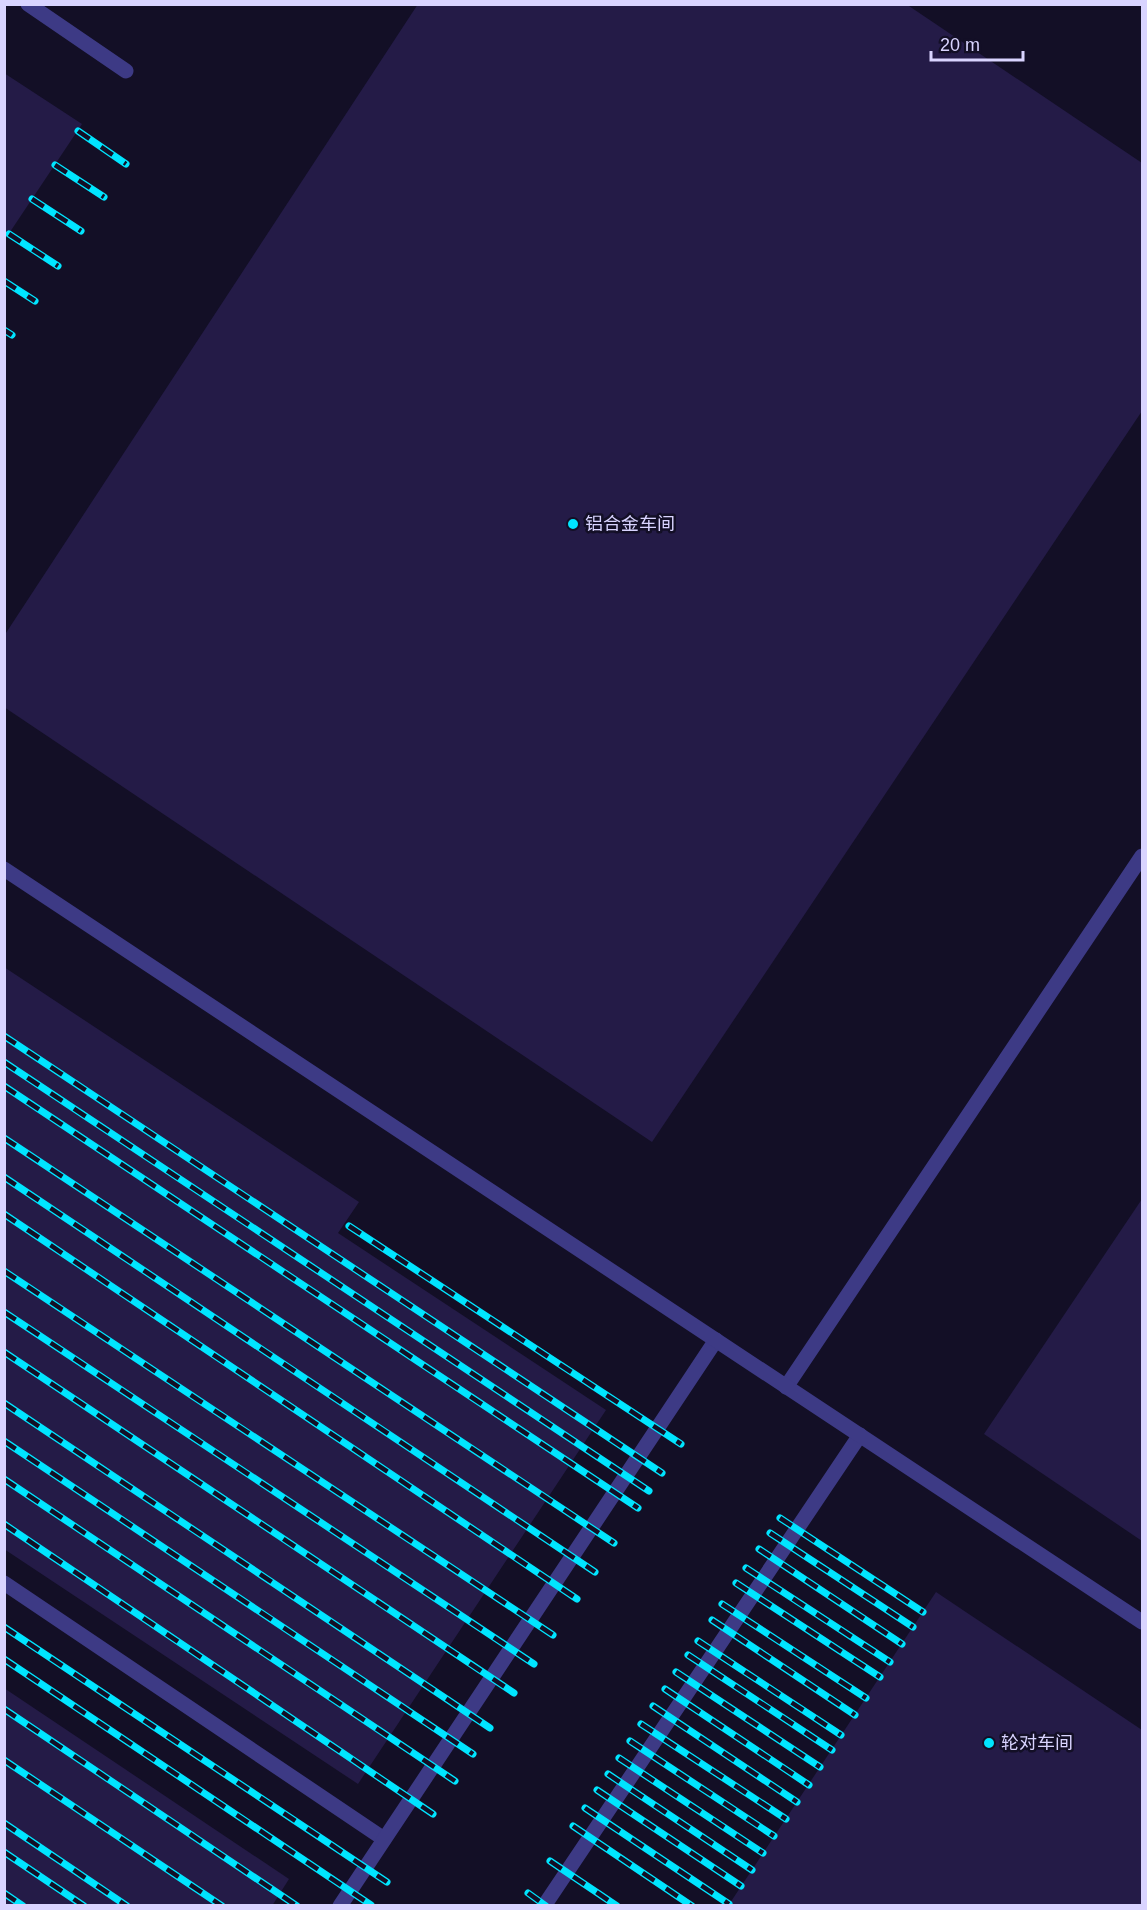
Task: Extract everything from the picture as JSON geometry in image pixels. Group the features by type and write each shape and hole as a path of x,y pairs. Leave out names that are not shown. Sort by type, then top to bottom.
{"street":[{"path":"28,4 126,70"},
{"path":"786,1387 1143,856"},
{"path":"4,868 1143,1622"},
{"path":"340,1905 716,1340"},
{"path":"544,1905 860,1435"},
{"path":"4,1583 384,1839"}],"building":[{"name":"铝合金车间","path":"418,4 906,4 1142,163 1142,411 652,1142 4,707 4,636"},
{"path":"4,73 82,124 4,241"},
{"path":"4,967 359,1202 338,1233 606,1410 358,1784 4,1549"},
{"path":"1142,1199 1142,1541 984,1434"},
{"name":"轮对车间","path":"936,1592 1142,1730 1142,1906 728,1906"},
{"path":"4,1688 289,1879 272,1906 4,1906"}],"railway":[{"path":"78,131 126,164"},
{"path":"55,165 104,197"},
{"path":"32,199 81,231"},
{"path":"9,234 58,266"},
{"path":"4,281 35,301"},
{"path":"4,330 12,335"},
{"path":"4,1036 662,1473"},
{"path":"4,1062 649,1491"},
{"path":"4,1086 638,1508"},
{"path":"4,1138 614,1543"},
{"path":"4,1177 595,1572"},
{"path":"4,1214 577,1599"},
{"path":"349,1226 681,1444"},
{"path":"4,1271 553,1635"},
{"path":"4,1312 534,1664"},
{"path":"4,1352 514,1693"},
{"path":"4,1403 490,1728"},
{"path":"4,1441 473,1754"},
{"path":"4,1479 455,1781"},
{"path":"780,1518 923,1612"},
{"path":"4,1524 433,1814"},
{"path":"770,1533 913,1627"},
{"path":"759,1549 902,1644"},
{"path":"746,1568 890,1662"},
{"path":"736,1583 880,1677"},
{"path":"722,1604 866,1698"},
{"path":"712,1620 855,1715"},
{"path":"4,1627 387,1882"},
{"path":"698,1641 841,1735"},
{"path":"688,1655 832,1750"},
{"path":"4,1659 371,1905"},
{"path":"676,1672 820,1767"},
{"path":"665,1689 809,1785"},
{"path":"653,1706 797,1802"},
{"path":"4,1709 297,1906"},
{"path":"641,1724 786,1819"},
{"path":"630,1741 774,1836"},
{"path":"619,1758 763,1853"},
{"path":"4,1760 222,1906"},
{"path":"608,1774 752,1870"},
{"path":"597,1790 741,1886"},
{"path":"585,1808 729,1904"},
{"path":"4,1823 127,1906"},
{"path":"573,1826 692,1906"},
{"path":"4,1852 84,1906"},
{"path":"550,1861 617,1906"},
{"path":"4,1893 23,1906"},
{"path":"528,1893 546,1906"}],"place":[{"name":"铝合金车间","path":"573,524"},
{"name":"轮对车间","path":"989,1743"}]}
